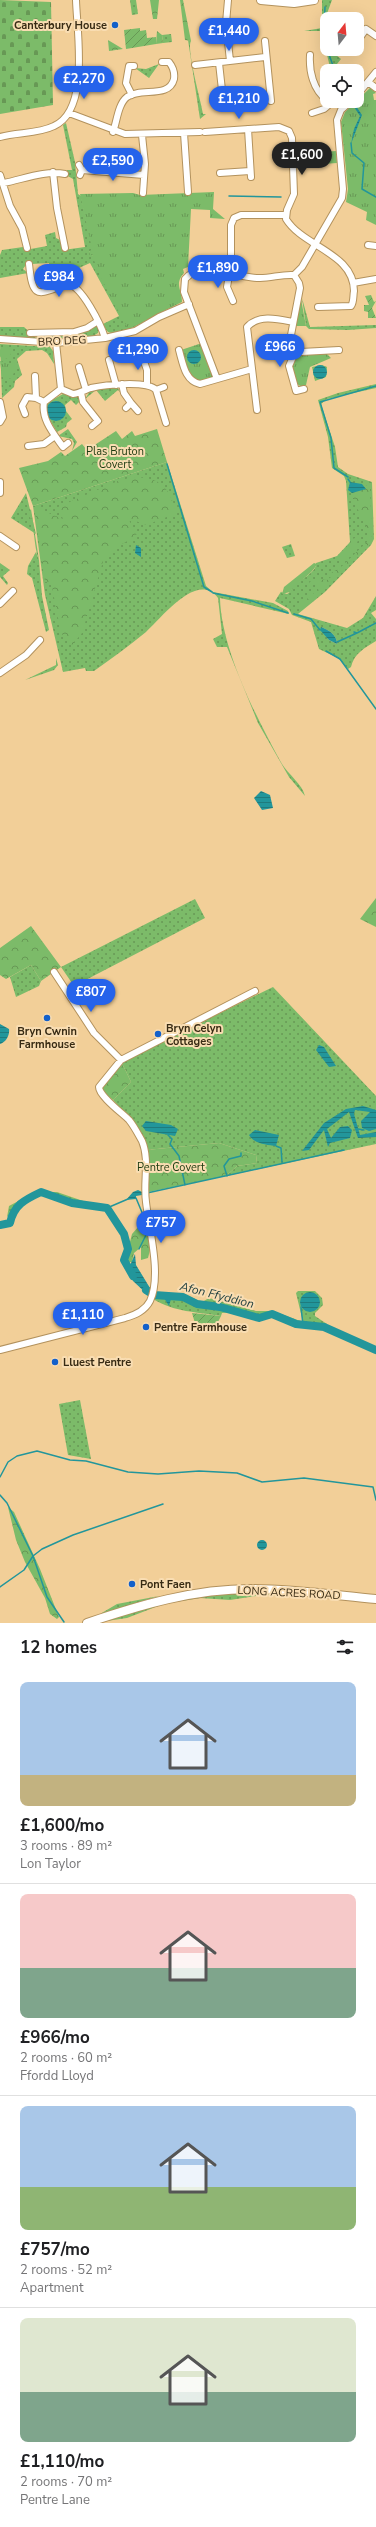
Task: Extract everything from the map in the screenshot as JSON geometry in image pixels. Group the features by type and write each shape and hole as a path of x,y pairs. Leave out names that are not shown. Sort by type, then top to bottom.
{"main road":[{"path":"261,0 314,0"},
{"name":"LONG ACRES ROAD","path":"87,1623 137,1606 168,1598 231,1590 293,1591 376,1599"}],"street":[{"path":"0,137 54,126 69,113 78,85 76,0"},
{"path":"228,0 226,23 230,61"},
{"path":"364,32 366,29 376,36"},
{"path":"264,41 271,101"},
{"path":"310,54 310,66 316,89 320,93"},
{"path":"113,132 123,101 132,95 167,89 171,85 174,72 165,62 173,56"},
{"path":"195,65 265,57"},
{"path":"219,63 224,108"},
{"path":"129,66 126,80 132,95"},
{"path":"364,87 376,72"},
{"path":"368,82 376,88"},
{"path":"171,85 177,91"},
{"path":"312,113 324,110 325,108"},
{"path":"217,379 183,287 188,276 210,271 260,278 279,274 294,275 302,268 338,209 343,193 337,125 341,110 338,108"},
{"path":"69,113 113,132 142,135 184,133 207,134 248,129 274,127 284,128 289,131 292,138 294,194 285,215"},
{"path":"220,173 251,174 248,129"},
{"path":"184,133 186,188"},
{"path":"142,135 145,164 143,193"},
{"path":"80,170 144,175"},
{"path":"4,183 53,172 65,174"},
{"path":"53,172 57,208 65,248"},
{"path":"0,176 4,183 10,206 22,228 22,242 27,248"},
{"path":"233,301 227,290 230,273 234,218 241,215 285,215"},
{"path":"285,215 296,233 342,263 350,272 353,283 352,308 325,304 318,306"},
{"path":"368,245 376,246"},
{"path":"28,268 33,286 38,293 44,293 70,281 88,304 98,321 105,338"},
{"path":"294,275 299,282 300,288 291,340 296,350 301,352 335,353"},
{"path":"353,283 376,279"},
{"name":"BRO DEG","path":"0,339 56,343 105,338 135,331 159,317 189,304"},
{"path":"257,410 247,327 250,323 270,318 293,322"},
{"path":"33,334 74,332 87,328 98,321"},
{"path":"56,343 61,389"},
{"path":"179,350 189,379 192,382 200,384 252,369"},
{"path":"296,350 289,366 296,391 304,389"},
{"path":"142,356 147,370 147,385"},
{"path":"109,360 119,385 138,411"},
{"path":"79,366 84,391 83,402 98,421 92,426"},
{"path":"35,376 36,398"},
{"path":"61,389 73,394 119,385 147,385 156,390 166,422"},
{"path":"156,390 164,387"},
{"path":"44,402 61,389"},
{"path":"25,414 22,406 28,396 44,402"},
{"path":"0,402 3,417 0,422"},
{"path":"44,402 44,416 55,436 65,448"},
{"path":"126,408 132,403"},
{"path":"28,446 44,444 55,436"},
{"path":"0,482 0,493"},
{"path":"0,536 16,547"},
{"path":"0,604 12,590"},
{"path":"0,673 31,649 40,640"},
{"path":"26,644 31,649"},
{"path":"54,972 94,1033 121,1060"},
{"path":"0,1350 132,1316 142,1310 151,1297 151,1232 145,1192 146,1159 141,1139 128,1119 98,1089 101,1082 121,1060 255,991"}],"green space":[{"path":"0,0 51,2 53,105 0,114"},
{"path":"130,0 136,0 138,14 132,15"},
{"path":"150,0 159,0 157,19 153,19"},
{"path":"180,0 183,0 191,41 185,40"},
{"path":"322,0 332,0 328,12 322,12"},
{"path":"140,28 140,31 146,30 147,38 156,37 156,44 126,49 124,30"},
{"path":"320,28 320,31 304,31"},
{"path":"157,31 162,35 163,43 156,44"},
{"path":"171,34 172,42 163,43 162,35"},
{"path":"108,40 123,49 109,51"},
{"path":"188,40 191,41 190,53"},
{"path":"327,56 337,56 341,59 337,64 329,64"},
{"path":"191,57 192,64 203,114 206,114 200,119"},
{"path":"159,64 149,78 135,68 146,69"},
{"path":"370,88 376,93 373,94 374,100 376,100 376,225 366,220 367,212 346,202 348,189 341,122 345,112 349,108 364,108 364,94"},
{"path":"66,123 75,162 78,194 81,196 93,250 89,252 153,316 125,331 112,333 108,332 103,324 119,316 90,263 70,272 69,270 50,269 49,263 32,264 32,262 28,262 23,269 28,273 0,278 0,255 2,250 23,247 25,250 47,246 45,235 55,232 56,238 62,241 63,250 85,247 73,179 66,175 67,170 72,170 63,125"},
{"path":"336,151 337,163 296,166 295,154"},
{"path":"214,192 213,209 225,219 210,218 210,210 191,209 188,267 183,269 184,273 179,280 182,302 128,329 102,281 92,255 89,255 89,252 92,249 80,194 133,193 140,195"},
{"path":"371,295 374,302 376,301 372,308 376,318 368,318 368,312 364,311 364,305 369,305 365,296"},
{"path":"302,298 310,327 376,325 376,328 348,330 309,329 306,326"},
{"path":"301,299 306,326 296,326"},
{"path":"94,325 99,328 98,333 93,336 35,340 0,336 0,327 24,327 36,338 38,335 51,335"},
{"path":"202,343 214,377 200,382 190,377 181,350"},
{"path":"0,344 50,347 53,351 54,364 47,353 42,350 26,351 17,359 22,375 15,381 14,387 2,398"},
{"path":"5,347 9,349 11,353 9,357 5,359 1,357 -1,353 1,349"},
{"path":"326,353 331,358 310,367 306,385 302,387 297,384 292,368 297,356"},
{"path":"0,361 16,365 12,379 2,377"},
{"path":"322,365 327,367 326,377 315,381 312,367"},
{"path":"376,384 376,388 327,399 321,404 335,447 338,467 348,474 372,482 374,539 371,545 325,592 298,614 347,628 363,618 376,596 376,610 371,613 376,619 376,641 357,654 351,667 348,669 338,658 319,649 311,622 292,615 289,609 275,601 282,590 281,592 287,594 314,569 316,563 337,556 350,542 346,481 344,476 332,468 328,437 318,400 338,393","holes":["321,627 330,631 334,635 337,644 329,640"]},
{"path":"117,387 121,393 118,390 105,401 96,390"},
{"path":"96,390 85,399 90,391"},
{"path":"63,394 78,396 81,400 76,405 71,400 65,405 66,411 72,419 67,423 66,427 57,432 45,412 47,403"},
{"path":"68,429 77,442 72,451 74,443 72,439 58,436"},
{"name":"Plas Bruton Covert","path":"157,429 167,462 33,506 19,468 48,461 61,452 65,456 82,444 87,450 116,431 122,439 132,431 135,436"},
{"path":"167,462 206,586 213,592 273,603 288,611 289,614 220,598 222,618 227,639 233,661 242,683 282,764 304,792 305,796 289,777 258,723 227,647 217,647 213,639 222,634 218,598 209,591 200,590 190,593 179,600 146,632 94,671 86,671 85,668 63,672 45,595 33,506"},
{"path":"133,477 151,479 163,486 171,497 177,513 146,525 128,518 137,536 116,547 104,558 82,633 72,645 61,633 51,582 45,582 34,507 63,519 58,507 118,481"},
{"path":"362,484 369,486 370,489 372,534 370,543 301,609 300,605 321,587 318,583 312,585 309,582 317,579 327,580 331,577 331,573 341,567 367,542 367,529 353,500 352,493 364,490 364,486"},
{"path":"26,493 36,534 11,518"},
{"path":"31,509 39,560 31,519 28,513"},
{"path":"354,538 358,540 353,550 342,560 338,560"},
{"path":"291,544 295,556 287,558 282,547"},
{"path":"36,552 39,560 42,596 49,630 46,632 32,578 27,574 28,566"},
{"path":"0,563 10,570 3,576 8,583 7,585 0,577"},
{"path":"314,563 317,564 311,572 290,592 282,594 284,587"},
{"path":"56,658 58,665 54,670 25,680 56,665"},
{"path":"376,898 376,927 360,919"},
{"path":"195,899 205,918 74,986 61,967"},
{"path":"31,926 61,967 41,981 31,965 6,979 0,975 0,948"},
{"path":"31,965 41,981 39,986 16,997 10,977"},
{"path":"273,987 376,1096 376,1144 226,1176 237,1166 257,1163 256,1155 219,1143 146,1150 139,1129 113,1100 131,1082 122,1063 124,1060"},
{"path":"122,1063 131,1082 113,1100 102,1091 102,1082"},
{"name":"Pentre Covert","path":"219,1143 256,1155 257,1163 237,1166 226,1176 148,1192 146,1150"},
{"path":"50,1192 57,1192 89,1203 72,1202"},
{"path":"24,1198 7,1217 9,1206"},
{"path":"139,1226 147,1226 147,1235 152,1242 148,1258 141,1260 141,1247 134,1253 132,1262 128,1262 126,1257 132,1234"},
{"path":"298,1291 315,1291 322,1298 323,1305 315,1313 315,1316 327,1324 325,1329 302,1326 274,1315 258,1319 234,1312 222,1313 221,1316 186,1311 169,1307 153,1299 155,1294 184,1294 202,1302 209,1298 256,1311 273,1311 303,1322 296,1293"},
{"path":"192,1313 221,1316 217,1324 197,1330"},
{"path":"80,1400 91,1459 68,1455 59,1404"},
{"path":"8,1507 14,1512 40,1569 59,1617 57,1619 50,1614 45,1598 25,1562 16,1540"},
{"path":"247,1592 291,1594 291,1596 263,1595 230,1600 200,1598 169,1603 179,1599"},
{"path":"159,1596 100,1614 117,1604"},
{"path":"166,1603 127,1618 93,1623"}],"water":[{"path":"355,108 357,108 362,115 351,144 354,129 360,116"},
{"path":"191,350 197,350 201,354 201,360 197,364 191,364 187,360 187,354"},
{"path":"320,365 325,367 327,372 325,377 320,379 315,377 313,372 315,367"},
{"path":"56,401 63,404 66,411 63,418 56,421 49,418 46,411 49,404"},
{"path":"350,482 362,484 366,489 352,493 348,490"},
{"path":"136,545 141,548 141,557 135,553"},
{"path":"321,627 332,633 336,638 337,644 329,640 320,630"},
{"path":"261,791 270,795 273,808 262,810 254,798"},
{"path":"0,1024 9,1029 9,1031 6,1040 0,1044"},
{"path":"319,1045 324,1047 336,1066 329,1067 316,1050"},
{"path":"363,1106 376,1110 376,1129 369,1131 362,1128 361,1121 370,1112 355,1110 354,1114 360,1135 376,1132 376,1137 358,1138 349,1112 327,1129 331,1138 340,1127 348,1126 352,1130 350,1138 330,1143 328,1147 324,1130 309,1150 302,1151 324,1123 346,1109"},
{"path":"146,1121 171,1125 178,1129 175,1136 146,1131 142,1126"},
{"path":"255,1130 279,1135 276,1146 261,1144 251,1138 249,1135"},
{"path":"138,1190 142,1192 142,1195 136,1196 136,1199 126,1200 133,1192"},
{"path":"135,1254 136,1265 150,1288 151,1293 148,1295 133,1281 128,1270"},
{"path":"310,1292 317,1295 320,1302 317,1309 310,1312 303,1309 300,1302 303,1295"},
{"path":"178,1295 182,1297 171,1299 169,1306 164,1298 157,1296"},
{"path":"260,1540 264,1540 266,1541 266,1549 260,1550 257,1547 257,1543"}],"waterway":[{"path":"325,7 325,12"},
{"path":"330,56 332,64"},
{"path":"351,143 352,153 364,163 362,189 376,197"},
{"path":"229,196 281,197"},
{"path":"348,477 334,468 331,438 320,402 376,386"},
{"path":"167,464 204,587 212,592"},
{"path":"213,593 252,601 288,613"},
{"path":"294,614 311,619 320,630"},
{"path":"354,632 357,633 376,623"},
{"path":"337,642 357,633"},
{"path":"326,651 340,659 376,709"},
{"path":"358,1129 364,1130"},
{"path":"168,1135 172,1139 170,1144 179,1156 185,1185"},
{"path":"276,1146 281,1148 282,1162"},
{"path":"147,1193 344,1150"},
{"path":"227,1176 224,1166 229,1159 241,1156 241,1153"},
{"name":"Afon Ffyddion","path":"0,1225 10,1223 17,1207 41,1192 72,1203 107,1208 124,1234 128,1249 124,1260 133,1276"},
{"path":"136,1198 146,1222"},
{"path":"107,1208 128,1199"},
{"path":"139,1249 148,1231"},
{"name":"Afon Ffyddion","path":"146,1290 154,1295 183,1297 197,1304 220,1307 259,1318 272,1314 296,1324 324,1327 376,1350"},
{"path":"301,1307 303,1325"},
{"path":"0,1477 8,1462 17,1456 37,1451 70,1460 86,1461 128,1472 158,1474 199,1471 237,1473 262,1482 304,1478 373,1487 376,1500"},
{"path":"0,1495 7,1503 33,1556 47,1597 64,1622"},
{"path":"0,1587 24,1570 33,1556 42,1549 73,1535 163,1504"}],"place":[{"name":"Canterbury House","path":"115,25"},
{"name":"Bryn Cwnin Farmhouse","path":"47,1018"},
{"name":"Bryn Celyn Cottages","path":"158,1034"},
{"name":"Pentre Farmhouse","path":"146,1327"},
{"name":"Lluest Pentre","path":"55,1362"},
{"name":"Pont Faen","path":"132,1584"}]}
